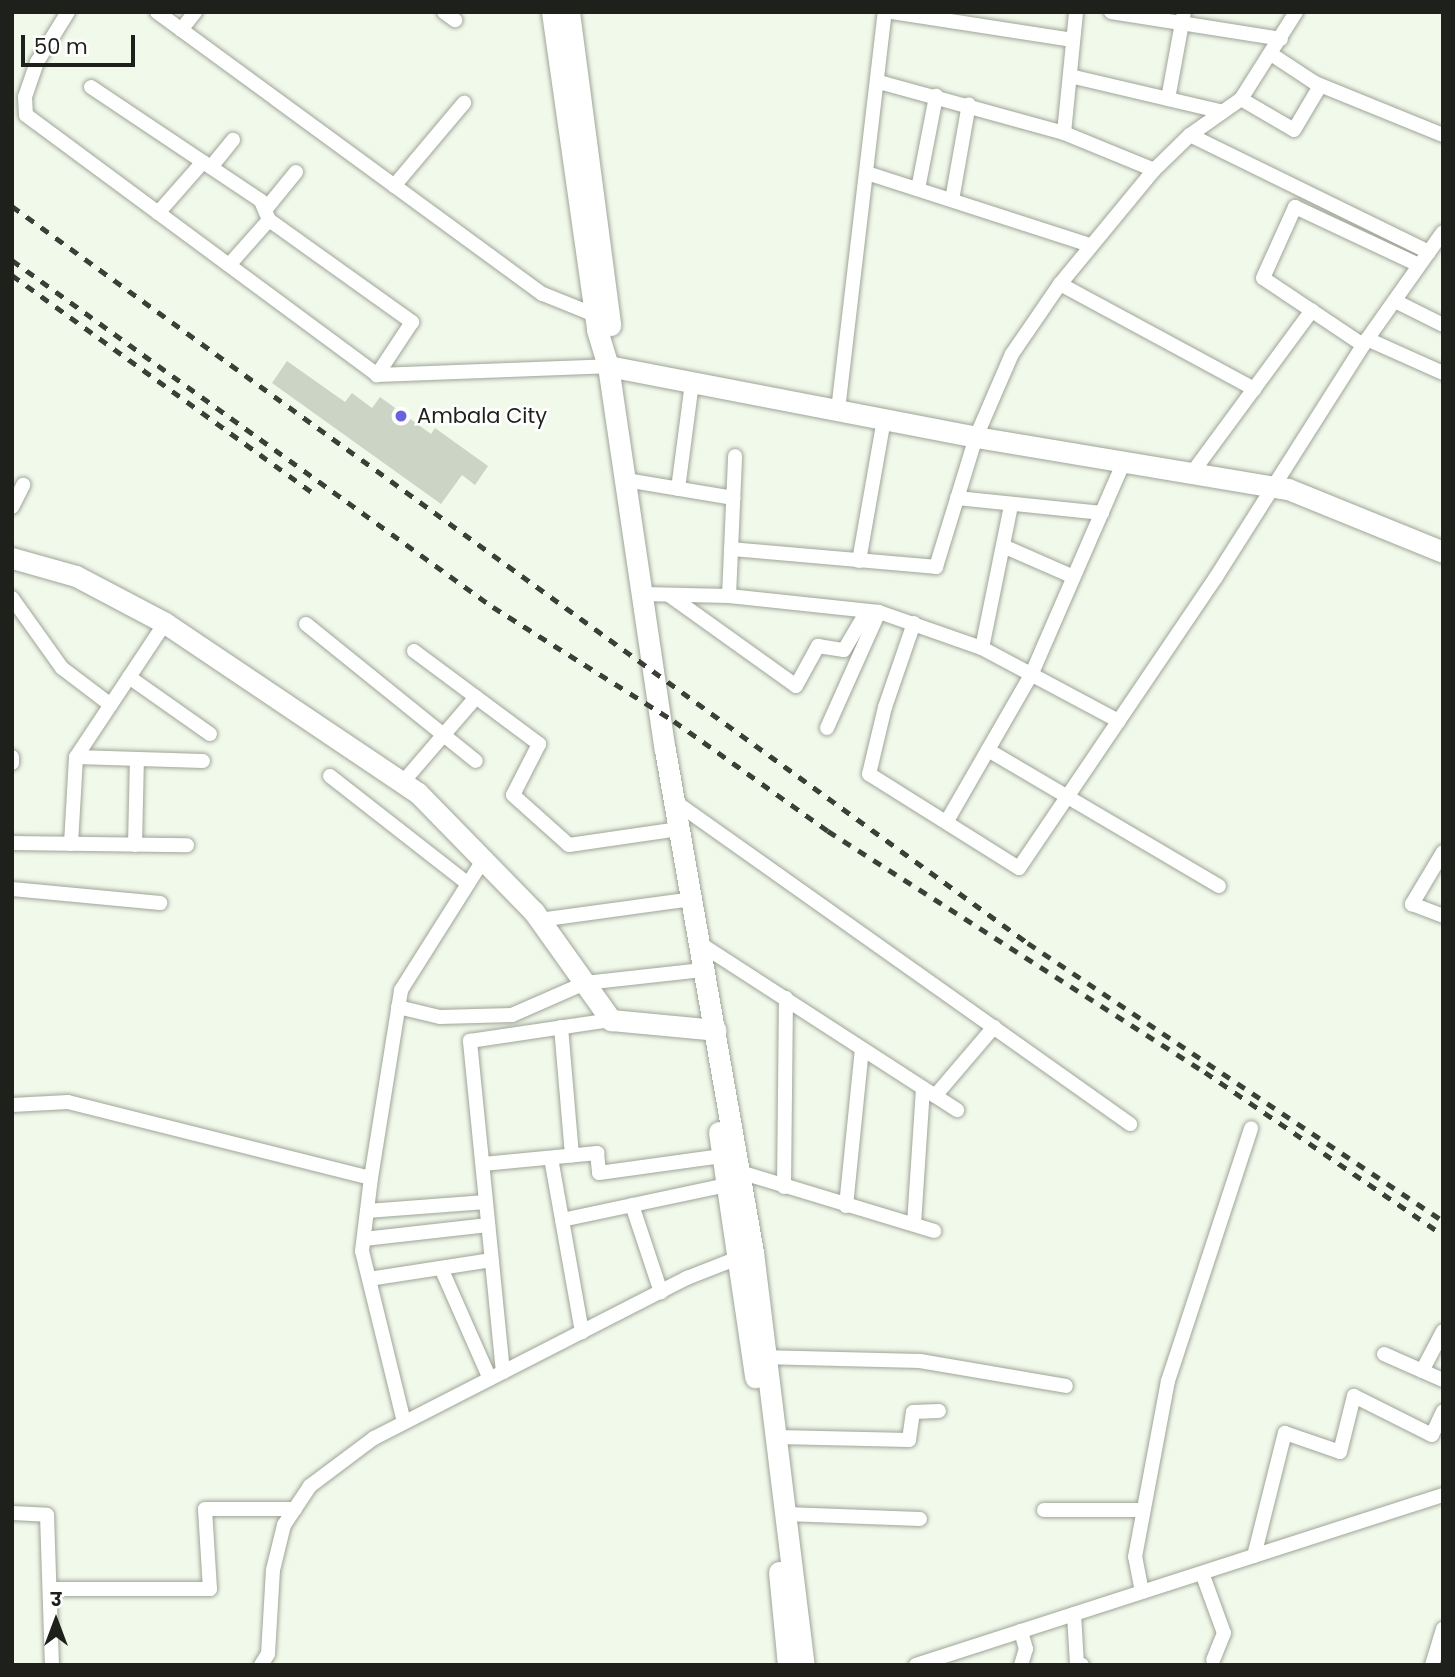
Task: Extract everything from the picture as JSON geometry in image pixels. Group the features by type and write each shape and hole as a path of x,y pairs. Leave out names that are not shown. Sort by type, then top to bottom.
{"main road":[{"path":"552,12 595,315 608,366 674,801 702,945 722,1156 733,1178"},
{"path":"569,12 605,277 608,366"},
{"path":"608,366 976,437 1273,487 1443,552"},
{"path":"12,558 76,576 164,623 403,782 485,858 539,920 611,1020 709,1030"},
{"path":"680,834 693,971 709,1030 746,1255 759,1357 788,1665"},
{"path":"759,1357 776,1437 804,1665"}],"street":[{"path":"157,12 543,294 595,315"},
{"path":"181,30 195,12"},
{"path":"838,410 886,12"},
{"path":"892,12 1073,40"},
{"path":"1064,133 1076,12"},
{"path":"1111,12 1184,18 1281,39"},
{"path":"731,549 936,568 976,437 1012,354 1090,245 1154,170 1190,135 1241,99 1272,54 1296,12"},
{"path":"62,14 37,62 25,97 26,115 377,374 608,366"},
{"path":"1168,99 1184,18"},
{"path":"1272,54 1320,86 1443,135"},
{"path":"1070,76 1223,112"},
{"path":"879,82 969,104 1064,133 1154,170"},
{"path":"1241,99 1294,130 1320,86"},
{"path":"91,87 261,201 267,215 412,322 377,374"},
{"path":"918,189 936,96"},
{"path":"394,186 464,103"},
{"path":"951,200 969,104"},
{"path":"1190,135 1429,252"},
{"path":"158,213 233,140"},
{"path":"229,265 296,172"},
{"path":"867,173 1090,245"},
{"path":"1419,265 1295,207 1263,278 1365,342 1443,373"},
{"path":"914,623 885,707 869,774 1019,868 1273,487 1365,342 1397,302 1443,232"},
{"path":"1060,284 1254,389"},
{"path":"1397,302 1443,326"},
{"path":"1192,472 1312,310"},
{"path":"678,489 692,382"},
{"path":"859,561 884,419"},
{"path":"729,596 735,456"},
{"path":"947,821 1032,673 1124,461"},
{"path":"626,480 734,498"},
{"path":"12,507 23,485"},
{"path":"957,498 1011,506 1102,513"},
{"path":"982,648 1011,506"},
{"path":"1003,545 1074,577"},
{"path":"644,594 729,596 873,611 982,648 1119,721"},
{"path":"669,595 796,686 818,646 845,650 873,611"},
{"path":"12,598 62,668 111,705"},
{"path":"827,728 873,611"},
{"path":"71,844 76,757 164,623"},
{"path":"306,624 476,761"},
{"path":"414,651 539,744 513,795 569,845 680,834"},
{"path":"129,677 209,734"},
{"path":"403,782 476,697"},
{"path":"988,750 1219,886"},
{"path":"12,757 12,763"},
{"path":"76,757 203,761"},
{"path":"135,845 137,759"},
{"path":"330,776 468,884"},
{"path":"674,801 1130,1124"},
{"path":"12,843 187,845"},
{"path":"1443,852 1412,904 1443,916"},
{"path":"404,1422 369,1279 363,1238 371,1178 401,990 485,858"},
{"path":"12,889 160,902"},
{"path":"539,920 685,901"},
{"path":"702,945 957,1110"},
{"path":"398,1007 440,1017 512,1015 584,983 693,971"},
{"path":"784,1187 786,998"},
{"path":"496,1375 492,1260 470,1041 611,1020"},
{"path":"561,1027 572,1156"},
{"path":"914,1224 929,1092 994,1027"},
{"path":"846,1206 862,1049"},
{"path":"12,1105 68,1102 371,1178"},
{"path":"1142,1592 1135,1557 1168,1381 1251,1128"},
{"path":"483,1164 597,1153 599,1172 722,1156"},
{"path":"551,1158 582,1332"},
{"path":"562,1220 632,1205 733,1178 784,1187 934,1231"},
{"path":"367,1211 486,1202"},
{"path":"632,1205 661,1292"},
{"path":"363,1238 488,1225"},
{"path":"261,1665 268,1654 273,1570 284,1525 310,1486 374,1438 404,1422 661,1292 746,1255"},
{"path":"369,1279 492,1260"},
{"path":"441,1268 496,1375"},
{"path":"1422,1371 1443,1331"},
{"path":"1384,1354 1443,1380"},
{"path":"759,1357 920,1362 1066,1386"},
{"path":"1254,1556 1285,1433 1340,1452 1354,1396 1432,1435 1443,1411"},
{"path":"776,1437 909,1440 913,1412 940,1411"},
{"path":"916,1665 1443,1495"},
{"path":"50,1589 209,1590 205,1509 295,1509"},
{"path":"1044,1510 1143,1510"},
{"path":"12,1513 47,1515 52,1665"},
{"path":"786,1514 920,1519"},
{"path":"1202,1573 1224,1633 1213,1660"},
{"path":"1074,1614 1077,1664 1082,1665"},
{"path":"1432,1665 1443,1629"},
{"path":"1021,1631 1026,1649 1021,1665"}],"building":[{"path":"287,361 345,402 352,393 372,408 380,397 431,434 435,428 488,466 475,485 462,475 441,504 272,383"}],"railway":[{"path":"12,206 1028,943 1443,1221"},
{"path":"12,260 493,607 674,721 828,831 1205,1072 1443,1235"},
{"path":"12,275 315,494"}],"place":[{"name":"Ambala City","path":"401,416"}]}
